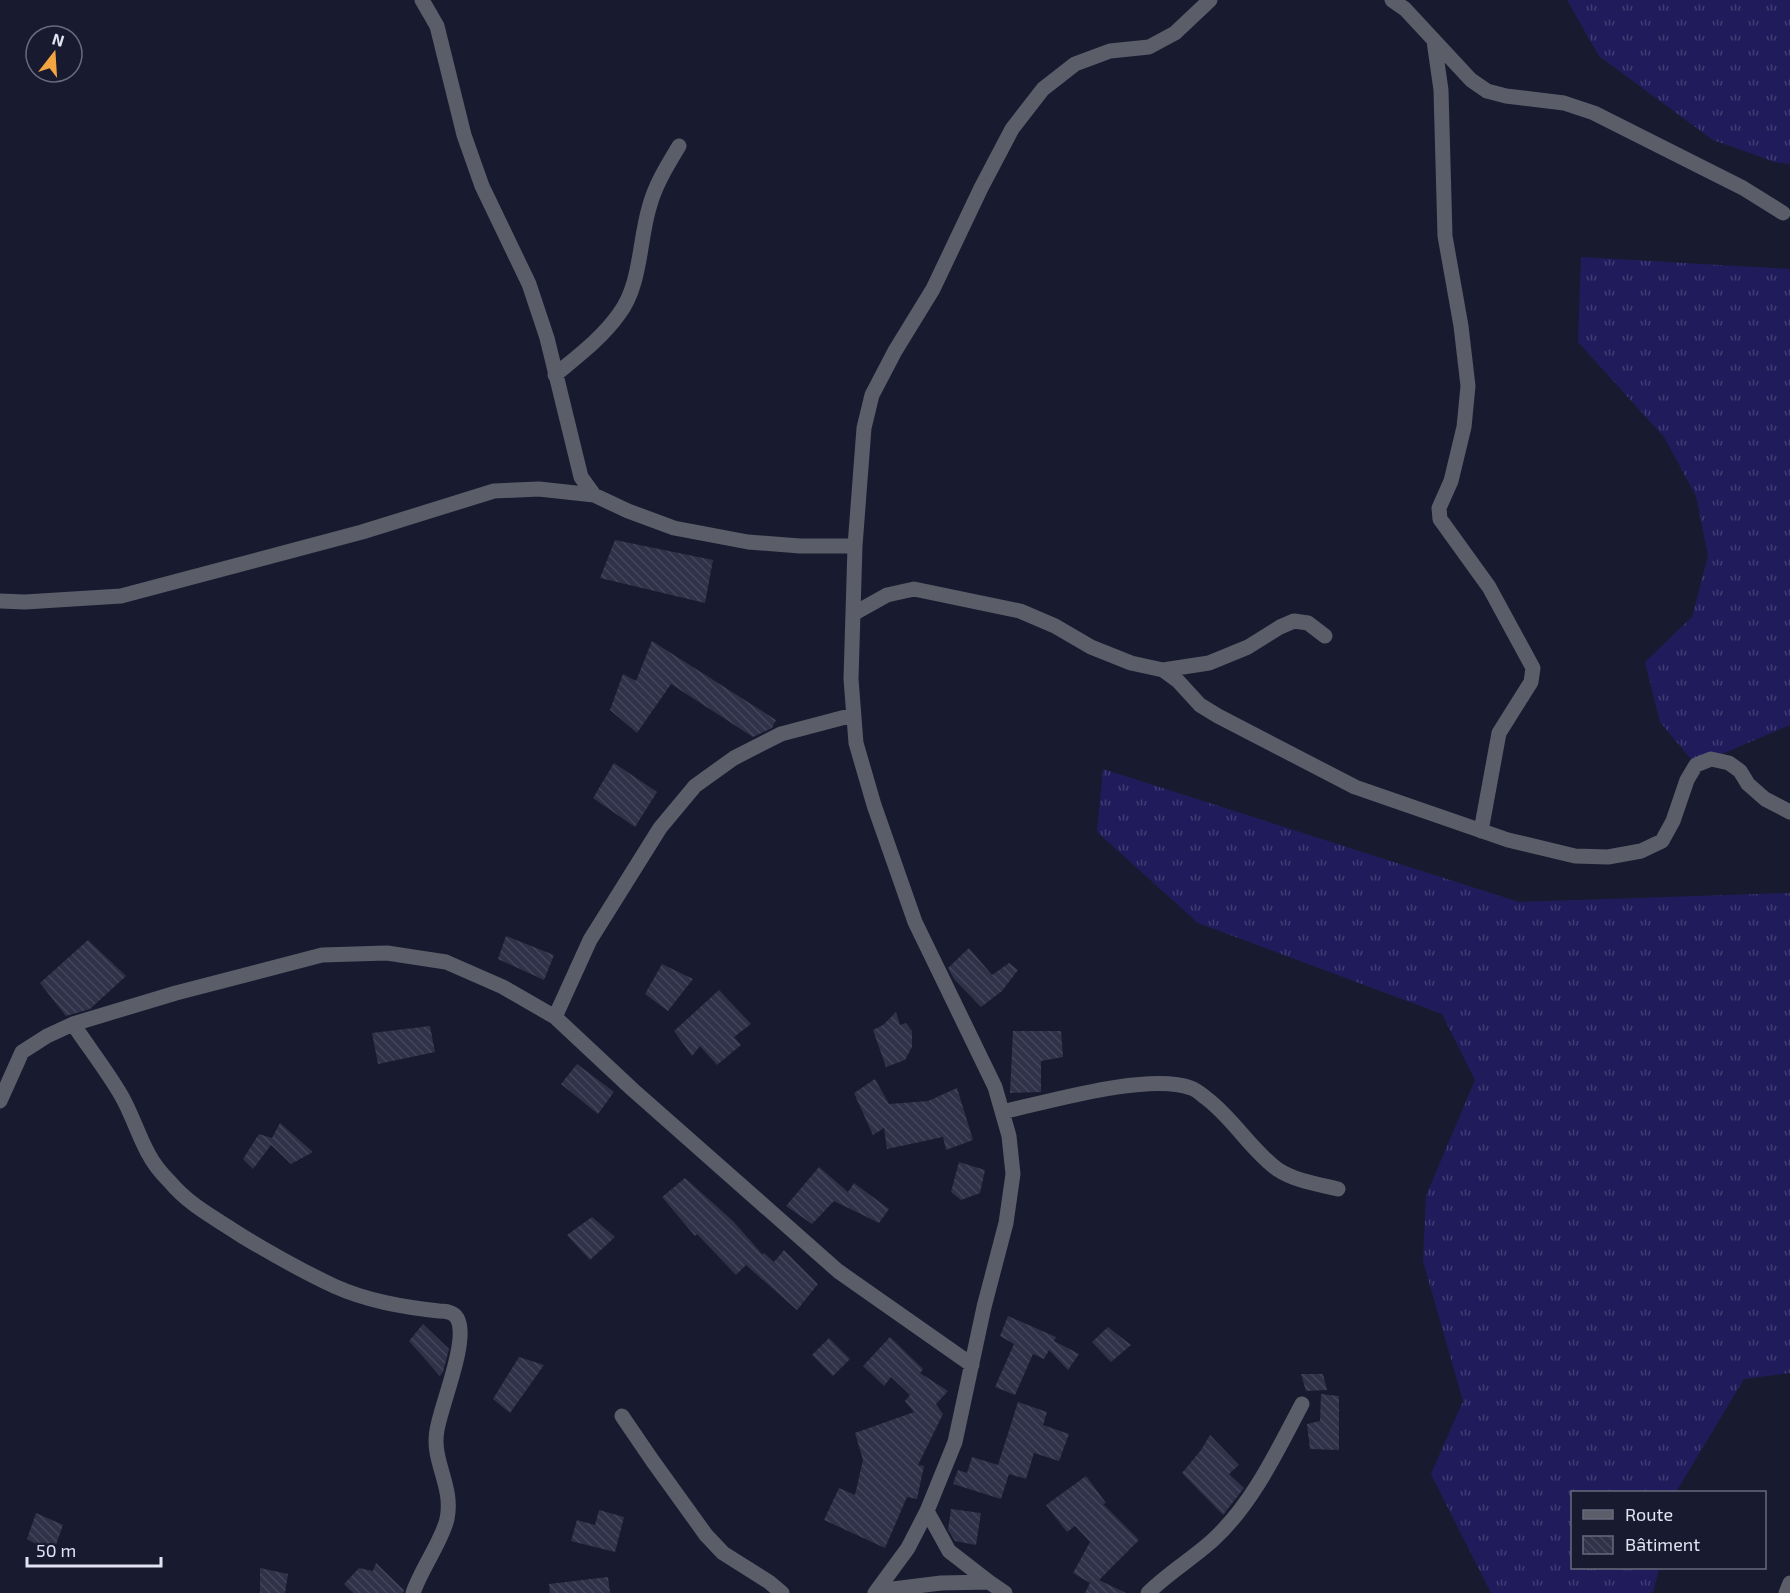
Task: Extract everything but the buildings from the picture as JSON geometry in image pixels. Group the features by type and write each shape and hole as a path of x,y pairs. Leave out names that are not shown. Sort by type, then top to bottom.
{"street":[{"path":"422,0 437,26 464,135 482,186 529,284 547,338 581,477 594,495"},
{"path":"876,1592 908,1548 927,1511 955,1442 1006,1223 1013,1174 1009,1136 995,1087 915,922 874,805 856,743 851,679 855,546 864,428 872,395 895,351 933,289 1012,129 1043,89 1075,64 1110,51 1149,47 1175,33 1210,0"},
{"path":"1392,0 1405,9 1471,80 1487,92 1564,103 1594,113 1743,188 1783,213"},
{"path":"1434,41 1442,90 1444,236 1461,326 1468,386 1464,427 1450,481 1439,508 1440,519 1489,587 1533,668 1531,682 1499,733 1481,831"},
{"path":"555,375 596,341 620,313 633,285 649,207 661,176 680,146"},
{"path":"0,601 25,602 121,596 362,532 494,491 539,489 594,495 628,511 674,528 748,542 800,546 855,546"},
{"path":"853,614 887,595 914,589 943,594 1020,611 1055,626 1091,648 1131,663 1163,670 1209,663 1248,646 1294,621 1308,623 1325,636"},
{"path":"1163,670 1178,681 1200,705 1355,788 1508,840 1575,856 1608,857 1641,851 1662,841 1673,822 1686,780 1696,765 1711,759 1730,763 1765,799 1790,812"},
{"path":"555,1017 590,940 660,828 695,786 734,758 781,734 853,715"},
{"path":"0,1101 22,1052 47,1036 73,1024 176,993 322,955 387,953 446,962 503,987 555,1017 632,1089 838,1271 972,1365"},
{"path":"73,1024 121,1095 148,1154 170,1183 201,1211 274,1256 344,1291 408,1308 448,1312 454,1314 459,1320 456,1364 436,1431 436,1449 447,1486 449,1503 447,1521 418,1578 413,1593"},
{"path":"1002,1112 1114,1088 1164,1082 1192,1088 1222,1109 1276,1168 1295,1179 1338,1189"},
{"path":"1148,1593 1213,1539 1235,1516 1270,1466 1302,1404"},
{"path":"622,1416 717,1547 782,1593"},
{"path":"927,1511 949,1551 1005,1593"},
{"path":"876,1592 941,1583 989,1582"},
{"path":"1786,1593 1790,1582"}],"green space":[{"path":"1567,0 1790,0 1790,164 1775,162 1713,140 1599,56"},
{"path":"1581,257 1790,269 1790,725 1696,765 1660,722 1645,662 1692,617 1708,556 1696,496 1664,437 1578,342"},
{"path":"1103,769 1519,902 1790,893 1790,1373 1744,1379 1677,1491 1571,1491 1571,1569 1659,1569 1653,1593 1491,1593 1431,1474 1463,1401 1423,1261 1426,1196 1475,1080 1442,1014 1198,923 1097,832"}]}
